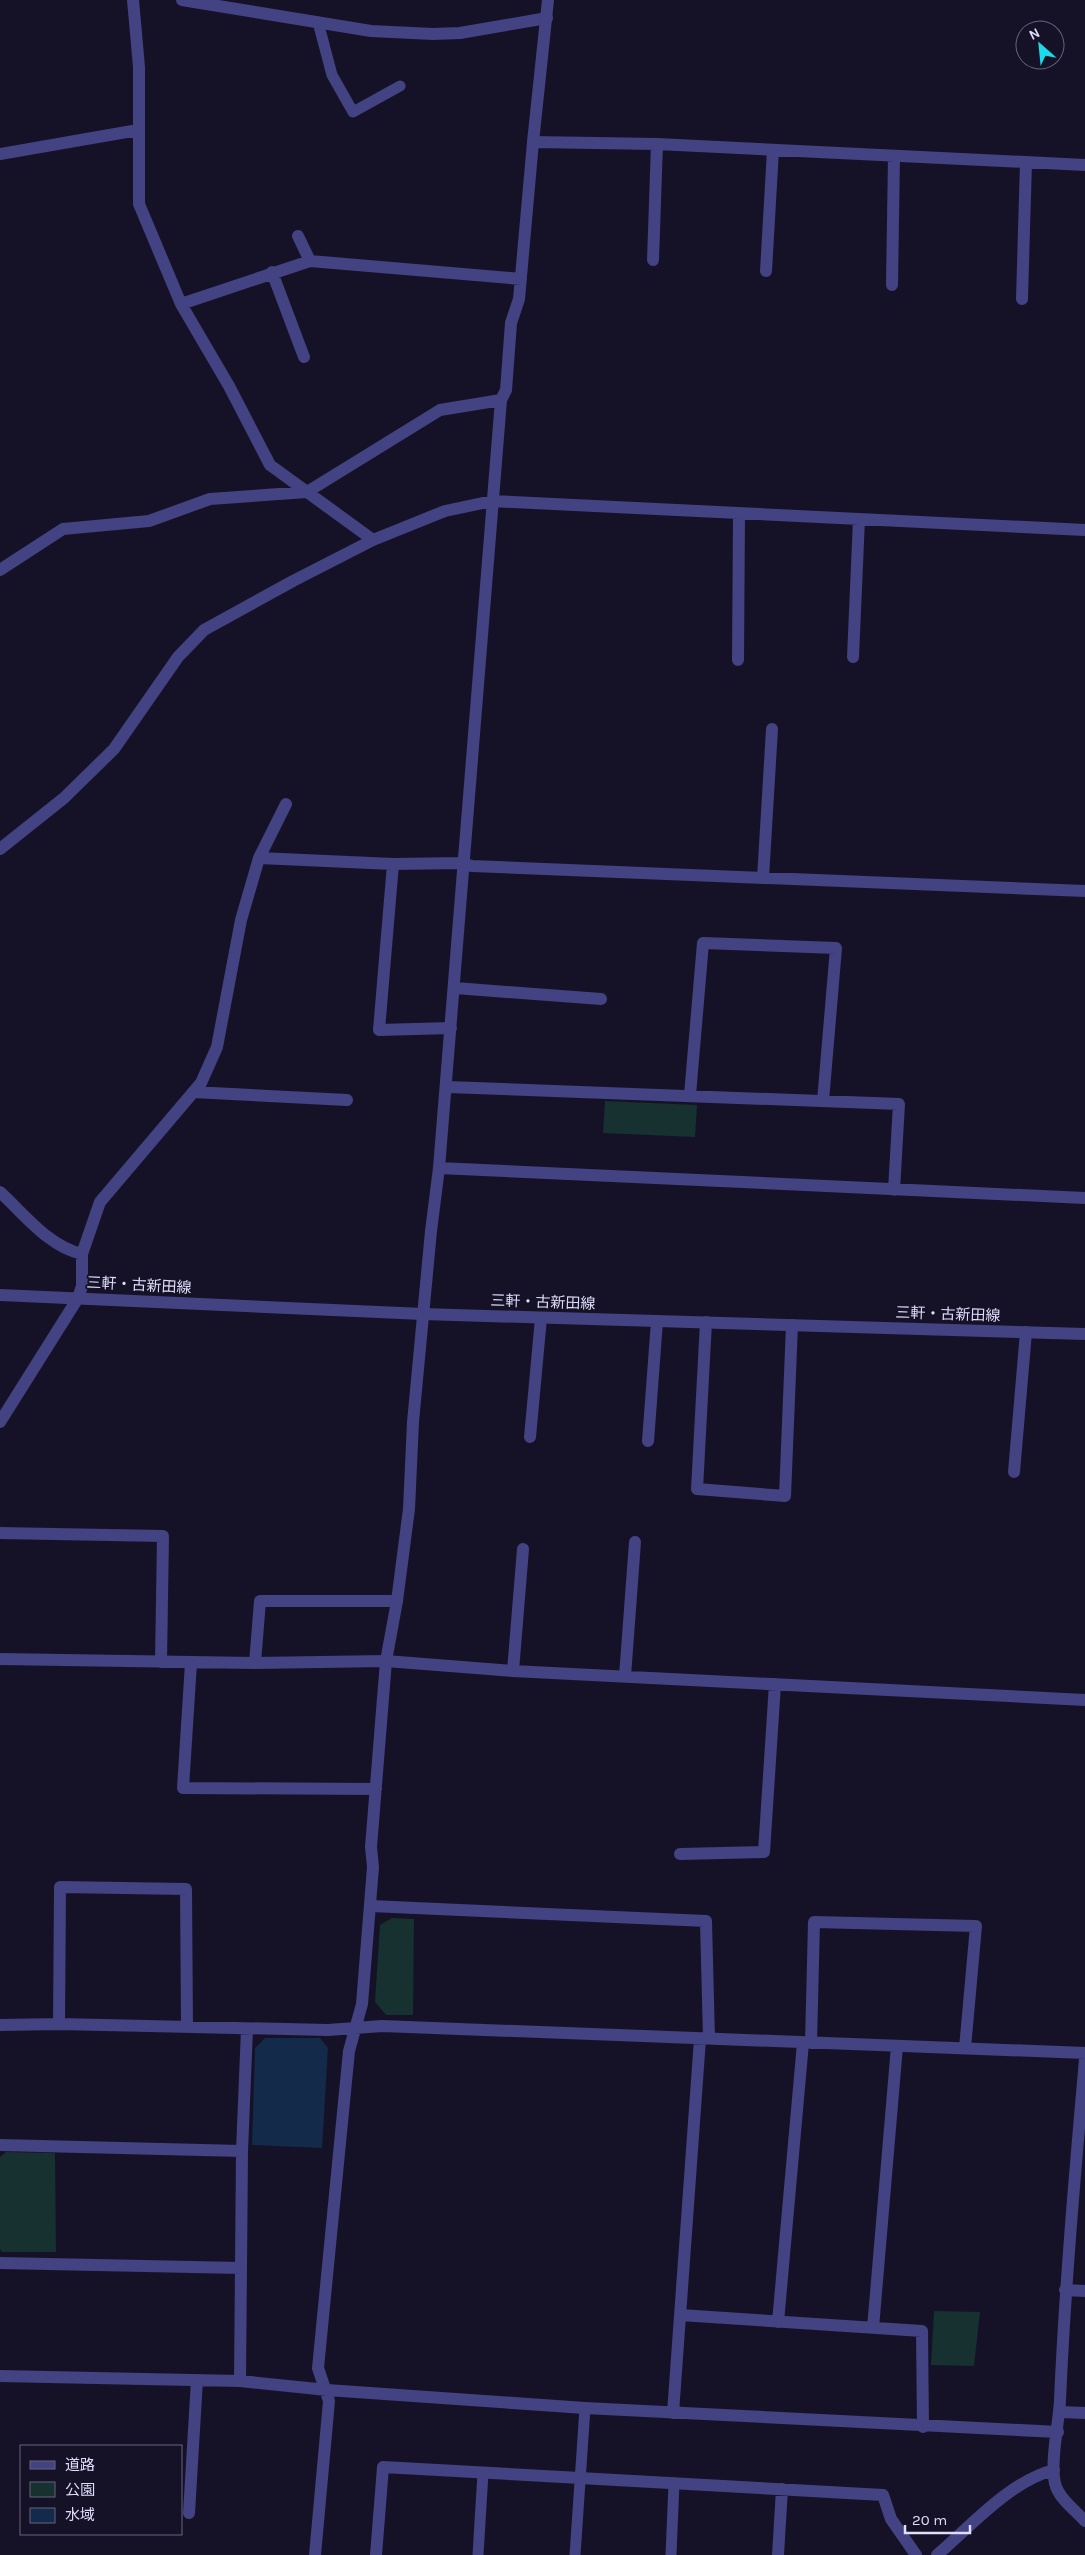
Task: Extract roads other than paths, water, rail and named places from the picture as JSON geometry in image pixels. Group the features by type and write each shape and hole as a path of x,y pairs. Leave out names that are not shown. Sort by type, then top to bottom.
{"street":[{"path":"133,0 139,67 139,204 181,304 229,386 270,465 373,540"},
{"path":"182,0 371,31 433,34 460,33 547,18"},
{"path":"315,2555 329,2401 327,2390 318,2368 349,2051 362,2004 371,1906 373,1867 371,1847 386,1661 397,1601 409,1509 413,1422 447,1087 462,863 501,400 506,390 511,323 519,299 548,0"},
{"path":"0,154 138,130"},
{"path":"533,142 657,144 1085,165"},
{"path":"653,260 657,144"},
{"path":"766,271 773,150"},
{"path":"892,285 894,156"},
{"path":"1022,299 1026,162"},
{"path":"298,236 310,261"},
{"path":"181,304 272,272 310,261 521,279"},
{"path":"272,272 304,357"},
{"path":"0,570 63,529 149,521 210,499 307,492 440,410 501,400"},
{"path":"0,849 64,798 114,749 178,656 204,630 373,540 446,511 492,501 1085,530"},
{"path":"738,660 739,514"},
{"path":"853,657 860,519"},
{"path":"763,878 772,729"},
{"path":"0,1422 78,1298 82,1286 82,1254 100,1202 200,1083 217,1047 241,920 259,858 286,804"},
{"path":"259,858 393,864 462,863 472,866 1085,891"},
{"path":"393,864 379,1030 451,1028"},
{"path":"690,1095 703,943 836,948 823,1101"},
{"path":"455,988 601,999"},
{"path":"447,1087 899,1104 894,1190"},
{"path":"193,1092 347,1100"},
{"path":"439,1168 1085,1198"},
{"path":"0,1192 55,1242 67,1250 82,1254"},
{"name":"三軒・古新田線","path":"0,1294 423,1314 1085,1334"},
{"path":"530,1437 541,1318"},
{"path":"648,1441 657,1322"},
{"path":"706,1322 697,1489 786,1496 792,1325"},
{"path":"1014,1472 1026,1332"},
{"path":"0,1533 163,1536 161,1662"},
{"path":"625,1676 635,1542"},
{"path":"513,1671 523,1549"},
{"path":"255,1663 260,1601 397,1601"},
{"path":"0,1659 191,1663 386,1661 513,1671 1085,1700"},
{"path":"191,1663 183,1788 376,1789"},
{"path":"680,1854 764,1852 775,1684"},
{"path":"59,2024 60,1887 186,1889 187,2026"},
{"path":"371,1906 706,1921 705,2039 673,2413"},
{"path":"778,2322 807,2043 814,1922 976,1926 966,2048"},
{"path":"0,2025 187,2026 247,2030 382,2026 1085,2053"},
{"path":"240,2381 242,2151 247,2030"},
{"path":"873,2328 898,2046"},
{"path":"1085,2059 1080,2172 1065,2290 1060,2412 1054,2470 1055,2483 1060,2494 1085,2521"},
{"path":"0,2145 242,2151"},
{"path":"0,2263 241,2268"},
{"path":"1065,2290 1085,2291"},
{"path":"680,2316 922,2331 923,2426"},
{"path":"0,2376 240,2381 327,2390 585,2408 1058,2432"},
{"path":"189,2513 198,2380"},
{"path":"1060,2412 1085,2413"},
{"path":"376,2555 383,2467 883,2495 890,2519 916,2555"},
{"path":"937,2555 1019,2484 1036,2475 1054,2470"},
{"path":"778,2555 782,2489"}],"lane":[{"path":"318,22 332,75 353,112 400,86"},
{"path":"575,2555 585,2408"},
{"path":"478,2555 483,2473"},
{"path":"671,2555 674,2483"}],"water":[{"path":"265,2038 320,2038 328,2048 322,2148 252,2145 255,2048"}]}
